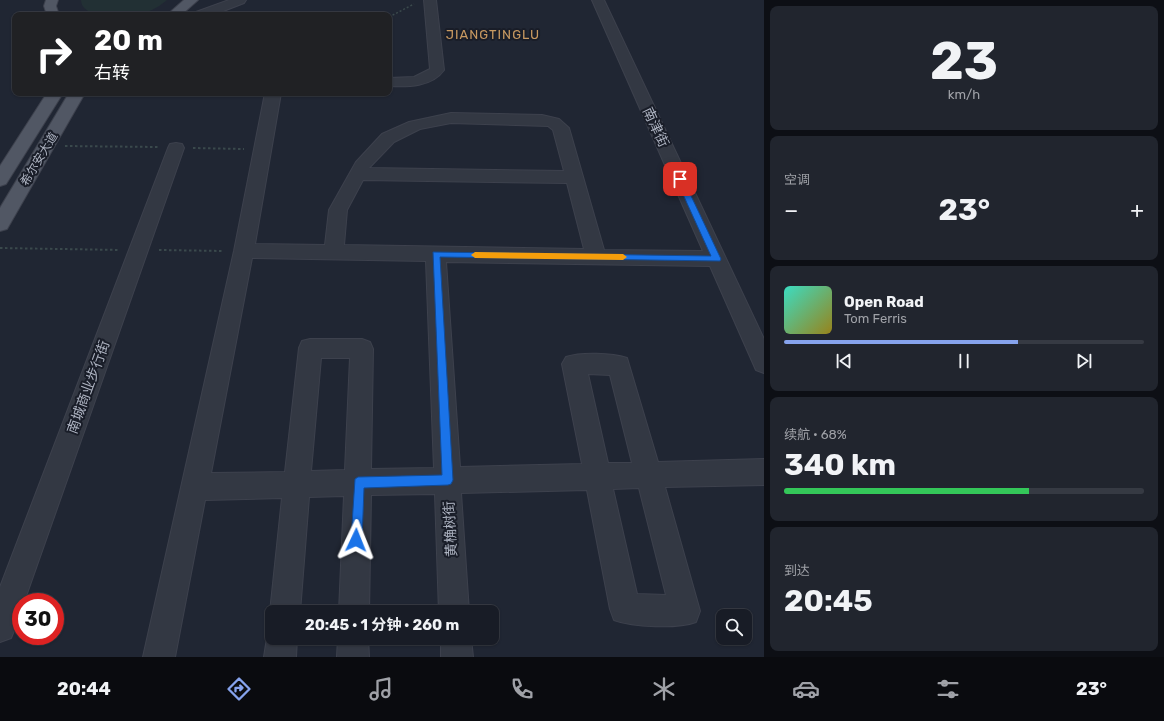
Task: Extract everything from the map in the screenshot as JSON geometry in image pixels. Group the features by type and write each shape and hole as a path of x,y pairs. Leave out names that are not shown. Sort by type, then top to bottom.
{"main road":[{"path":"52,0 50,6 52,12"},
{"path":"177,12 192,0"},
{"name":"希尔安大道","path":"0,180 53,96"},
{"name":"希尔安大道","path":"0,224 75,96"}],"street":[{"path":"209,12 240,0"},
{"path":"392,82 415,82 428,78 437,70 430,0"},
{"name":"南津街","path":"598,0 764,362"},
{"path":"159,657 244,251 272,96"},
{"path":"334,252 338,210 362,166 388,138 415,125 451,118 553,122 560,128 596,257"},
{"name":"南城商业步行街","path":"0,627 176,148"},
{"path":"357,174 574,176"},
{"path":"244,251 717,259"},
{"name":"黄桷树街","path":"436,254 454,605"},
{"path":"286,605 310,348 362,348 354,605"},
{"path":"574,364 619,365 685,611 625,609 597,476 574,364"},
{"path":"195,487 764,472"},
{"path":"280,657 281,645"},
{"path":"353,645 353,657"},
{"path":"456,645 457,657"}],"path":[{"path":"392,15 415,3"},
{"path":"46,145 263,149"}],"shaded area":[{"path":"81,0 167,0 156,8 146,12 90,12 83,6"}],"slow traffic":[{"path":"475,255 623,257"}],"district":[{"name":"JIANGTINGLU","path":"493,34"}],"route":[{"path":"356,540 358,482 448,480 436,254 717,259 680,179"}]}
